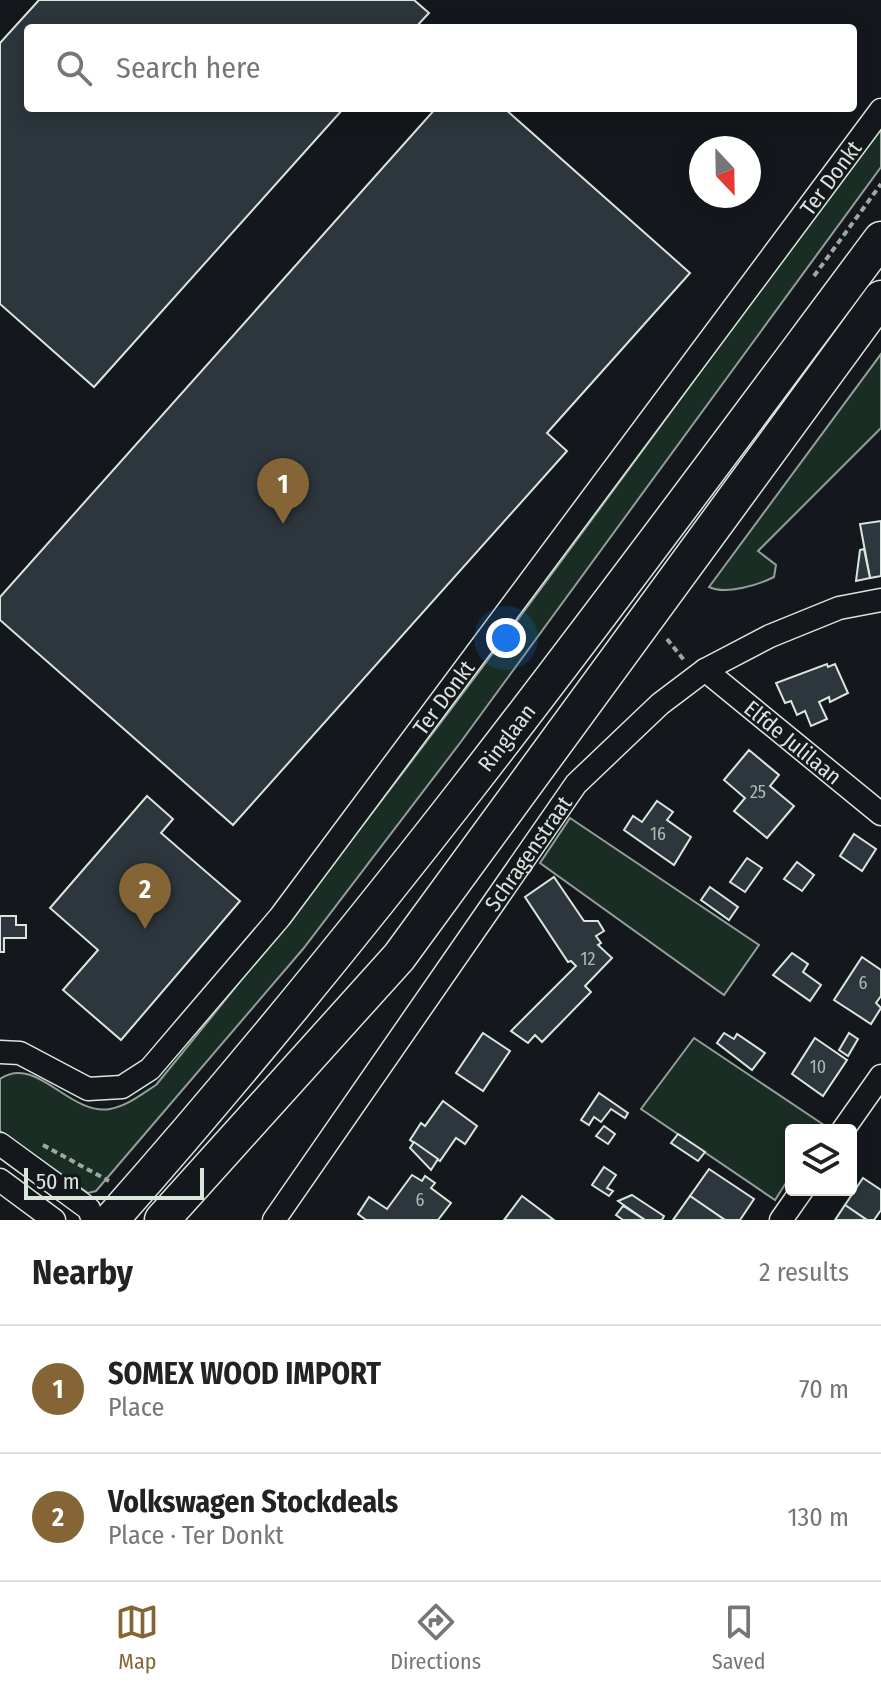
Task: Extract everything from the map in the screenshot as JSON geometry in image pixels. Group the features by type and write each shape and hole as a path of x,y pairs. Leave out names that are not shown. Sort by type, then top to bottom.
{"main road":[{"name":"Ringlaan","path":"111,1220 362,926 450,815 881,239"},
{"name":"Ringlaan","path":"162,1220 399,957 881,298"}],"street":[{"name":"Ter Donkt","path":"0,1052 20,1053 88,1089 122,1087 150,1069 280,917 881,110"},
{"name":"Schragenstraat","path":"274,1220 576,784 660,704 701,673 770,636 839,608 881,600"},
{"name":"Elfde Julilaan","path":"701,673 881,814"},
{"path":"847,1124 881,1076"},
{"path":"0,1144 89,1209 93,1220"},
{"path":"0,1180 54,1220"},
{"path":"781,1220 798,1196"}],"path":[{"path":"663,634 701,673"},
{"path":"42,1144 111,1182"}],"green space":[{"path":"881,125 881,167 460,743 303,949 96,1191 88,1193 0,1131 0,1079 14,1073 40,1079 95,1109 122,1105 156,1085 435,731"},
{"path":"881,354 881,428 758,551 776,565 774,577 733,589 709,587"},
{"path":"570,818 759,945 724,995 540,863"},
{"path":"694,1038 823,1124 785,1124 785,1184 775,1200 641,1109"}],"building":[{"path":"39,0 414,0 429,13 419,24 24,24 24,112 340,112 94,387 0,304 0,43"},
{"path":"432,112 509,112 690,273 547,433 567,451 233,825 0,620 0,597"},
{"path":"881,521 881,576 870,578 860,524"},
{"path":"864,549 870,578 856,581 860,550"},
{"path":"827,664 828,667 835,664 848,693 830,702 829,697 819,702 827,719 811,726 805,711 797,715 791,701 785,703 776,683"},
{"path":"749,750 779,775 770,786 794,806 767,838 734,811 745,798 724,780"},
{"path":"147,796 173,819 161,833 240,901 121,1040 63,990 98,950 50,908"},
{"path":"657,801 673,812 667,820 691,837 674,865 624,830 633,816 642,822"},
{"path":"854,834 876,849 862,871 840,856"},
{"path":"747,858 762,868 745,892 730,882"},
{"path":"797,862 814,875 802,891 784,879"},
{"path":"554,877 584,921 598,921 604,931 596,936 601,943 598,945 612,958 585,986 591,992 542,1042 535,1035 528,1043 511,1031 576,966 568,962 525,897"},
{"path":"710,887 738,907 729,920 701,900"},
{"path":"0,916 16,916 16,925 26,925 26,938 4,938 4,952 0,952"},
{"path":"792,953 808,964 803,972 821,985 810,1001 773,975"},
{"path":"862,957 881,970 881,996 876,1003 881,1008 871,1024 834,1000"},
{"path":"483,1033 510,1051 483,1091 456,1073"},
{"path":"724,1033 734,1039 737,1034 765,1053 752,1070 717,1043"},
{"path":"849,1033 858,1039 848,1056 839,1050"},
{"path":"815,1038 847,1060 823,1096 792,1074"},
{"path":"599,1093 628,1113 625,1118 611,1109 601,1122 594,1117 589,1125 581,1120"},
{"path":"443,1101 477,1126 465,1144 456,1138 440,1161 410,1140 421,1123 425,1126"},
{"path":"604,1126 615,1134 608,1144 596,1136"},
{"path":"678,1134 705,1152 698,1161 671,1143"},
{"path":"414,1142 438,1159 431,1170 410,1148"},
{"path":"604,1167 616,1175 607,1188 613,1191 609,1196 592,1185"},
{"path":"709,1169 754,1199 740,1220 725,1220 690,1196"},
{"path":"412,1175 422,1181 425,1176 435,1183 431,1188 451,1203 438,1220 366,1220 358,1214 369,1197 387,1209"},
{"path":"863,1178 881,1190 881,1210 874,1220 867,1220 845,1205 851,1196 857,1196 857,1187"},
{"path":"632,1195 664,1216 662,1220 645,1220 618,1201"},
{"path":"522,1196 554,1220 504,1220"},
{"path":"690,1196 725,1220 673,1220"},
{"path":"845,1205 867,1220 835,1220"},
{"path":"623,1206 645,1220 623,1220 616,1215"}],"place":[{"name":"SOMEX WOOD IMPORT","path":"283,524"},
{"name":"Volkswagen Stockdeals","path":"145,929"}]}
